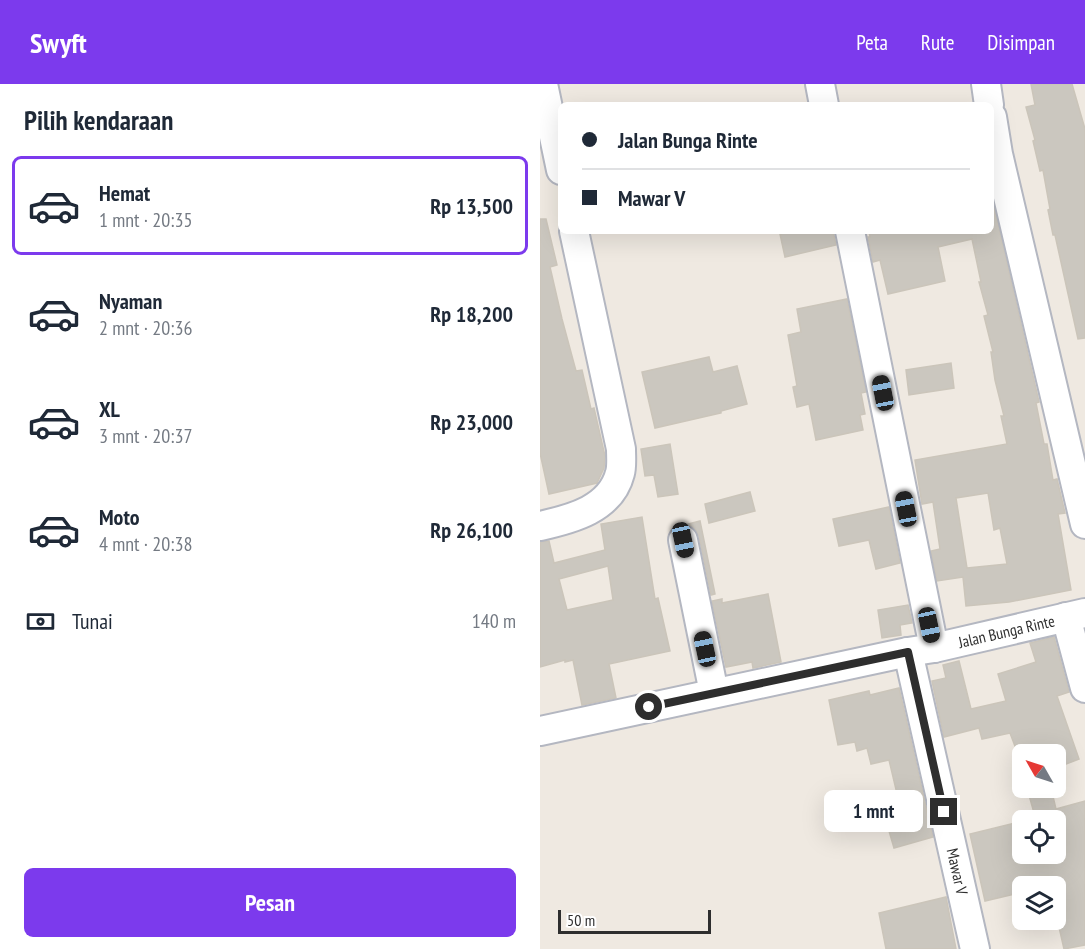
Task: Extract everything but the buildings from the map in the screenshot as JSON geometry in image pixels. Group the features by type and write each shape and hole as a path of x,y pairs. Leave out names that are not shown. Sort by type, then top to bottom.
{"street":[{"path":"543,84 558,156"},
{"path":"820,84 823,102"},
{"path":"986,84 989,102"},
{"path":"994,129 1085,524"},
{"path":"540,526 581,514 602,503 621,473 621,449 575,234"},
{"name":"Mawar V","path":"851,234 921,650 975,949"},
{"path":"683,540 714,693"},
{"path":"1075,615 1085,688"},
{"name":"Jalan Bunga Rinte","path":"540,731 1075,615"}],"route":[{"path":"649,707 908,652 944,812"}]}
